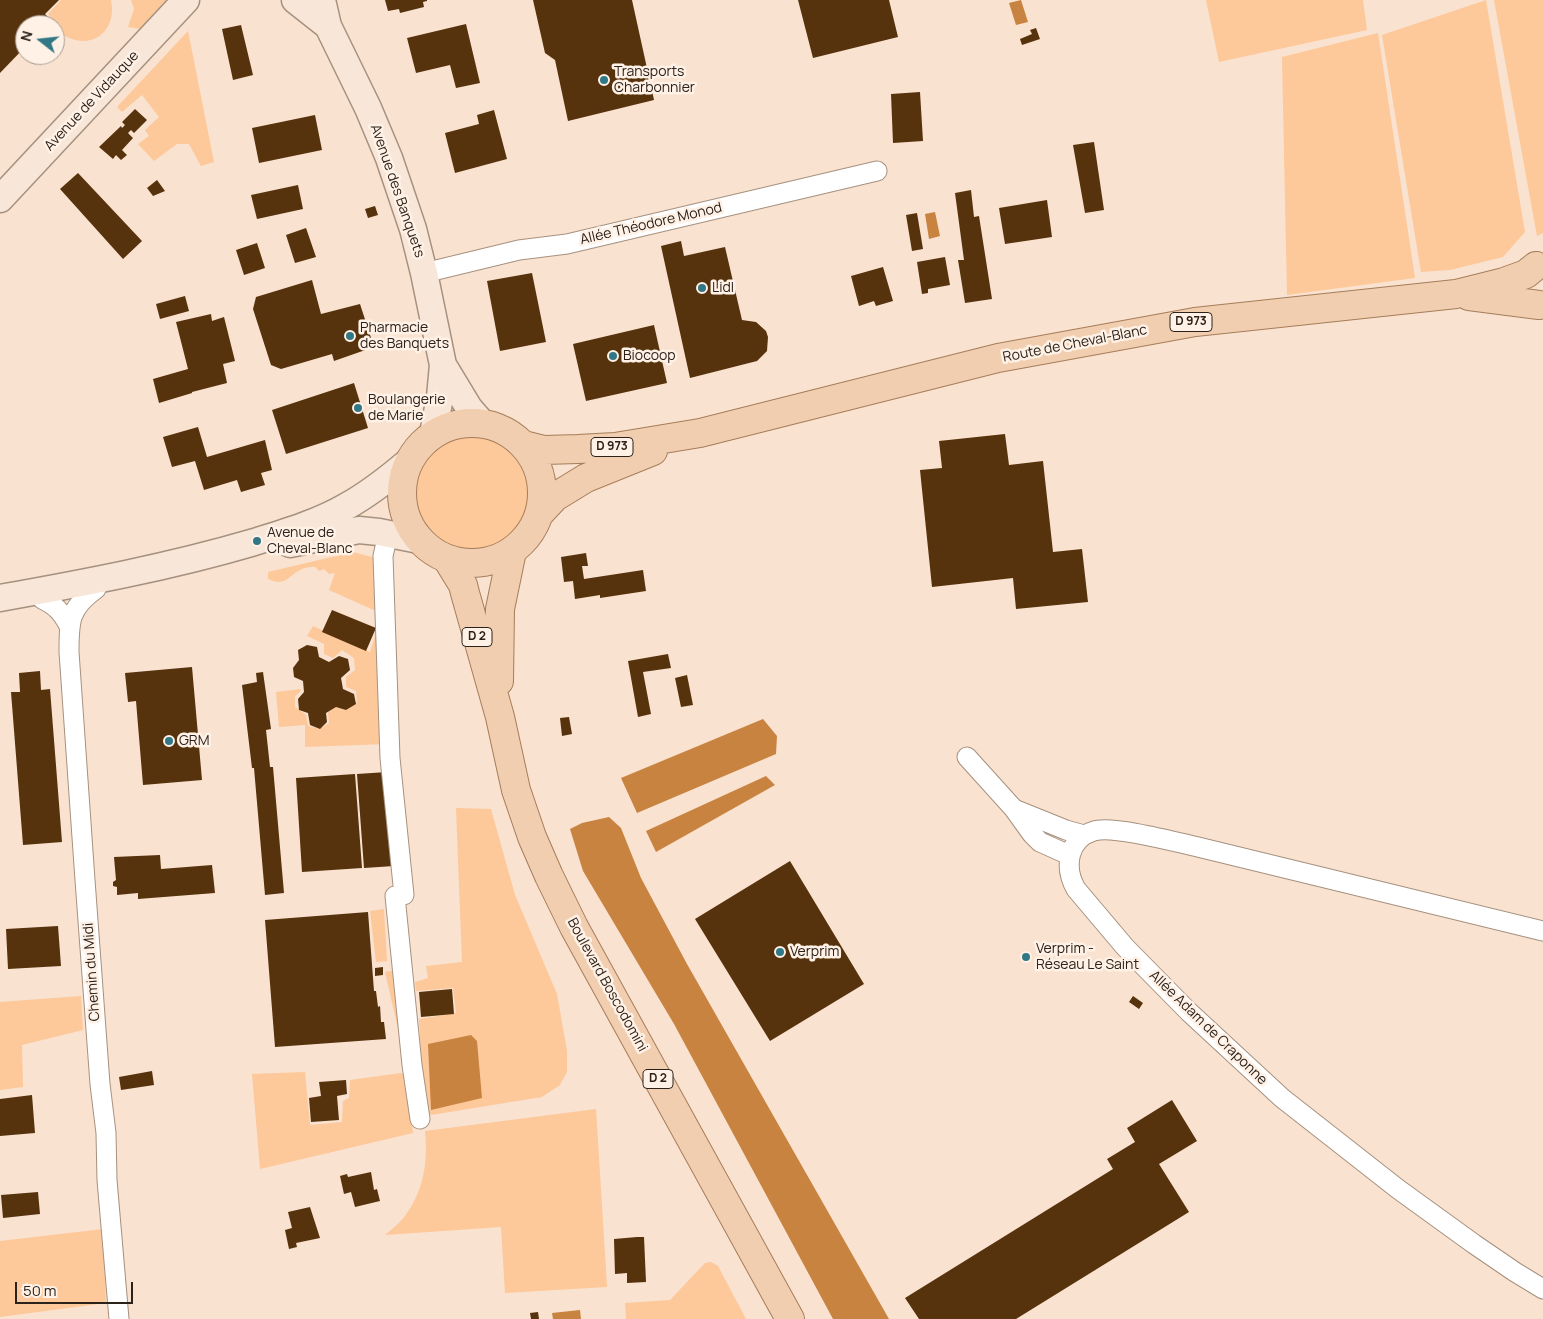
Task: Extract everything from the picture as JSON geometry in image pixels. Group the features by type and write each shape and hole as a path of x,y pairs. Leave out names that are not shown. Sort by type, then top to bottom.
{"main road":[{"name":"Avenue des Banquets","path":"295,0 328,26"},
{"name":"Avenue des Banquets","path":"322,0 328,26 368,108 389,158 413,229 424,272 442,365 439,405 433,434"},
{"name":"Avenue de Vidauque","path":"0,199 186,1"},
{"name":"Route de Cheval-Blanc","path":"700,433 998,358 1060,346 1195,322 1456,294 1504,282 1526,274 1540,262"},
{"path":"1540,262 1533,276 1532,286 1534,296 1541,307"},
{"name":"Route de Cheval-Blanc","path":"1456,294 1541,307"},
{"name":"Avenue des Banquets","path":"442,365 482,423"},
{"path":"465,422 482,423 498,427 512,434 524,445 535,460 541,477 540,513 524,541 512,551 500,558 480,563 460,563 432,552 419,540 410,526 404,511 401,495 403,478 408,462 415,451 433,434 448,426 465,422"},
{"name":"D 973","path":"524,445 544,450 615,447 700,433"},
{"name":"D 973","path":"540,513 556,497 586,478 700,433"},
{"path":"0,598 179,562 284,533 346,507 378,486 408,462"},
{"path":"0,606 96,589 187,567 227,560 312,539 359,530 419,540"},
{"name":"Boulevard Boscodomini","path":"500,717 498,663 500,609 512,551"},
{"name":"Boulevard Boscodomini","path":"447,559 462,585 500,717 516,790 532,837 549,876 574,928 790,1319"}],"street":[{"name":"Allée Théodore Monod","path":"424,272 519,250 583,240 877,171"},
{"path":"388,534 383,556 390,758 404,895 395,896 412,1065 420,1119"},
{"name":"Chemin du Midi","path":"96,589 79,603 74,611 69,626 69,652 84,880 100,1084 106,1133 107,1180 119,1319"},
{"path":"42,599 52,604 61,612 69,626"},
{"path":"967,758 1014,809 1040,842 1069,855 1076,842 1084,835 1106,829 1172,841 1543,931"},
{"path":"1014,809 1066,830 1084,835"},
{"name":"Allée Adam de Craponne","path":"1069,855 1070,880 1125,947 1189,1012 1282,1098 1406,1195 1474,1244 1543,1289"}],"shaded area":[{"path":"61,0 111,0 111,20 107,28 95,39 87,41 65,36 65,15 48,14"},
{"path":"131,0 167,0 140,29 128,27 134,9"},
{"path":"1021,0 1028,22 1016,25 1009,3"},
{"path":"1206,0 1363,0 1367,30 1219,62"},
{"path":"1486,0 1525,232 1503,257 1450,270 1421,272 1382,35"},
{"path":"1494,0 1543,0 1543,233 1537,236"},
{"path":"188,31 214,162 201,166 189,144 177,144 154,161 138,144 149,136 145,130 159,117 142,95 122,112 117,107"},
{"path":"1378,33 1415,278 1287,295 1282,57"},
{"path":"935,212 940,236 929,239 925,214"},
{"path":"471,432 493,437 504,442 520,458 525,469 530,491 525,513 520,524 504,540 493,545 471,550 449,545 438,540 422,524 417,513 412,491 417,469 422,458 438,442 449,437"},
{"path":"353,552 379,559 376,611 329,590 335,573 329,574 324,569 319,571 315,567 305,568 286,580 279,582 268,579 268,572"},
{"path":"379,624 387,744 305,747 305,725 279,727 276,692 301,689 295,696 295,707 306,715 308,726 320,729 329,723 328,712 336,707 346,710 357,703 356,691 346,687 346,677 355,670 354,658 342,650 333,658 324,654 324,644 307,636 313,626 370,652"},
{"path":"763,719 777,736 776,754 637,813 621,778"},
{"path":"766,776 775,785 656,852 646,831"},
{"path":"456,808 491,809 515,895 557,994 567,1051 567,1072 560,1085 542,1097 431,1115 424,1109 419,1019 456,1013 453,988 416,991 415,982 428,978 426,966 462,962"},
{"path":"609,817 621,828 641,878 687,964 889,1319 833,1319 674,1024 583,871 570,829 582,823"},
{"path":"384,909 387,961 376,962 370,911"},
{"path":"400,969 406,1029 399,1033 385,972"},
{"path":"81,996 83,1030 22,1045 23,1087 0,1090 0,1002"},
{"path":"471,1035 477,1041 482,1098 431,1110 428,1044"},
{"path":"305,1072 310,1125 342,1122 343,1101 349,1098 350,1080 401,1073 406,1076 413,1133 260,1169 252,1074"},
{"path":"596,1109 607,1287 505,1293 501,1227 385,1235 403,1219 417,1196 425,1165 425,1131"},
{"path":"103,1229 106,1303 0,1317 0,1241"},
{"path":"711,1262 718,1266 746,1319 626,1319 625,1303 670,1300 705,1263"},
{"path":"580,1310 581,1319 553,1319 552,1313"}],"building":[{"path":"0,0 59,0 46,15 15,15 15,57 0,73"},
{"path":"385,0 427,1 423,2 424,7 400,13 399,9 388,11"},
{"name":"Transports Charbonnier","path":"533,0 632,0 654,100 568,121 555,60 545,53"},
{"path":"798,0 889,0 898,37 813,58"},
{"path":"466,24 480,83 456,88 450,65 416,73 407,38"},
{"path":"241,25 253,75 233,80 222,29"},
{"path":"1036,28 1040,39 1022,45 1020,39 1032,34 1030,30"},
{"path":"920,92 923,141 893,143 891,94"},
{"path":"135,109 147,120 134,133 131,130 128,133 133,138 122,150 127,155 121,160 116,155 113,159 99,147 121,126 122,128 125,125 122,122"},
{"path":"494,110 507,159 455,173 445,133 479,124 477,115"},
{"path":"315,115 322,150 259,163 252,128"},
{"path":"1094,142 1104,210 1085,213 1073,145"},
{"path":"78,173 142,241 123,259 60,189"},
{"path":"157,180 165,191 153,196 147,188"},
{"path":"298,185 303,209 257,219 251,195"},
{"path":"971,190 974,217 979,216 992,299 965,303 958,260 964,260 955,193"},
{"path":"1047,200 1052,237 1005,244 999,208"},
{"path":"375,206 378,215 368,218 365,209"},
{"path":"917,213 923,249 912,251 906,215"},
{"path":"306,228 316,257 295,263 286,235"},
{"name":"Lidl","path":"681,241 684,256 725,247 742,320 756,322 766,331 768,337 767,351 757,361 690,378 661,246"},
{"path":"257,243 265,268 244,275 236,250"},
{"path":"945,257 950,285 928,289 928,293 922,294 917,262"},
{"path":"883,267 893,301 876,306 874,301 859,306 851,276"},
{"path":"532,273 546,342 500,351 487,281"},
{"path":"312,280 321,314 360,304 374,347 334,361 332,354 281,369 271,365 253,309 256,297"},
{"path":"185,296 189,311 160,319 156,304"},
{"path":"211,314 212,321 224,317 235,361 223,364 227,383 159,403 153,379 188,369 176,322"},
{"path":"654,325 667,383 586,401 573,344"},
{"path":"354,383 368,428 286,454 272,410"},
{"path":"198,427 207,457 265,440 272,470 261,473 265,485 241,492 237,480 204,490 195,461 172,467 163,437"},
{"path":"1005,434 1009,465 1043,461 1053,552 1082,549 1088,602 1016,609 1013,578 932,587 920,470 942,468 939,441"},
{"path":"586,553 588,566 582,566 584,579 643,570 646,591 600,598 600,595 575,599 573,581 564,582 561,557"},
{"path":"332,610 376,628 366,651 322,632"},
{"path":"307,645 317,647 319,657 329,662 339,656 348,659 350,670 341,678 343,689 354,694 356,704 346,710 336,707 326,713 327,722 320,729 310,725 308,713 299,710 298,699 304,692 303,681 294,677 293,668 299,660 298,650"},
{"path":"668,654 671,668 643,672 651,714 638,717 628,661"},
{"name":"GRM","path":"192,667 202,780 143,785 136,701 128,702 125,673"},
{"path":"40,671 41,690 50,689 62,842 23,845 11,692 20,692 19,673"},
{"path":"263,672 271,729 266,730 270,767 273,767 284,893 265,895 254,768 252,768 242,685 257,682 256,673"},
{"path":"687,675 693,705 681,707 675,678"},
{"path":"569,717 572,734 562,736 560,718"},
{"path":"387,772 394,866 364,868 357,774"},
{"path":"355,774 362,868 302,872 296,778"},
{"path":"160,855 161,869 212,865 215,893 138,899 138,893 117,895 117,887 113,886 113,882 116,880 114,857"},
{"name":"Verprim","path":"790,861 864,984 770,1041 695,919"},
{"path":"368,912 374,991 376,991 378,1007 380,1006 381,1022 384,1022 386,1039 275,1047 265,920"},
{"path":"58,926 61,966 8,969 6,929"},
{"path":"383,967 383,975 375,976 375,968"},
{"path":"452,989 454,1014 421,1017 419,992"},
{"path":"1133,996 1143,1003 1139,1009 1129,1002"},
{"path":"152,1071 154,1085 121,1090 119,1077"},
{"path":"346,1080 347,1094 337,1096 339,1120 311,1122 309,1098 321,1096 319,1082"},
{"path":"32,1095 35,1133 0,1136 0,1099"},
{"path":"1172,1100 1197,1141 1159,1164 1189,1212 1016,1319 919,1319 905,1298 1113,1169 1107,1159 1135,1142 1127,1128"},
{"path":"371,1172 374,1190 377,1189 380,1201 355,1207 351,1192 344,1194 340,1176 347,1174 348,1177"},
{"path":"38,1192 40,1214 3,1218 1,1195"},
{"path":"310,1207 320,1238 296,1243 297,1247 289,1249 285,1230 292,1228 288,1212"},
{"path":"644,1237 646,1282 627,1283 627,1273 615,1274 614,1239"},
{"path":"538,1312 539,1319 531,1319 530,1313"}],"place":[{"name":"Transports Charbonnier","path":"604,80"},
{"name":"Lidl","path":"702,288"},
{"name":"Pharmacie des Banquets","path":"350,336"},
{"name":"Biocoop","path":"613,356"},
{"name":"Boulangerie de Marie","path":"358,408"},
{"name":"Avenue de Cheval-Blanc","path":"257,541"},
{"name":"GRM","path":"169,741"},
{"name":"Verprim","path":"780,952"},
{"name":"Verprim - Réseau Le Saint","path":"1026,957"}]}
